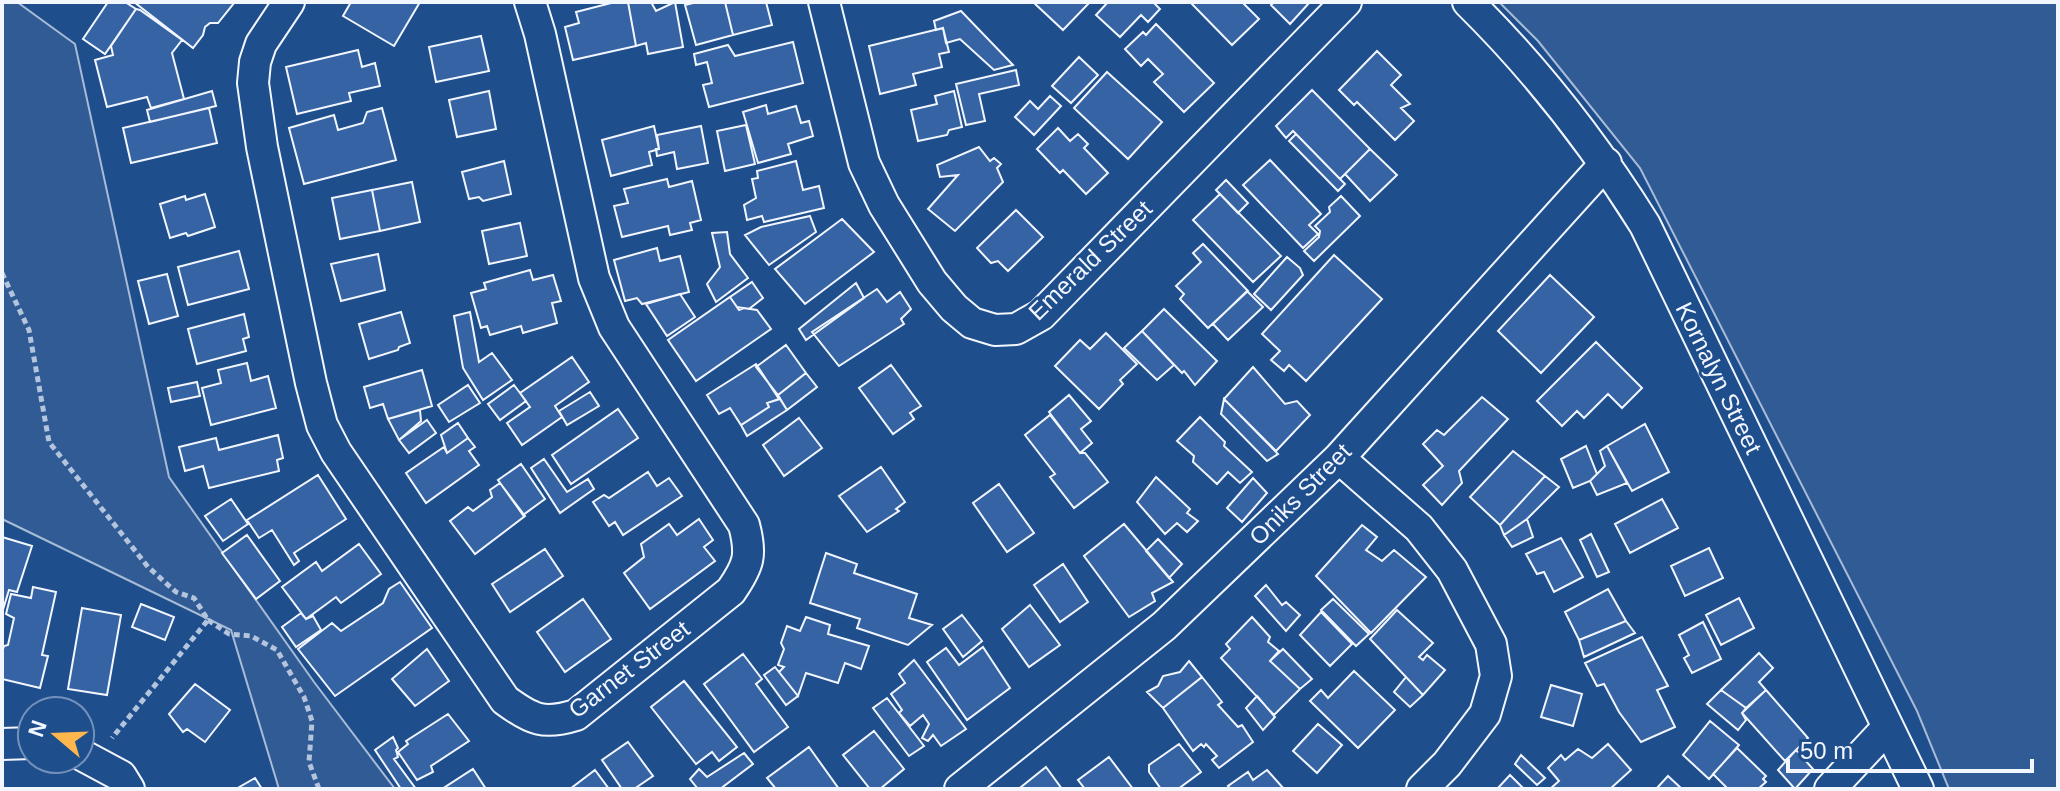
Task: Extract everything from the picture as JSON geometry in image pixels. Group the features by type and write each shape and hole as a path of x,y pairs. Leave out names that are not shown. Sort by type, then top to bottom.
{"street":[{"name":"Garnet Street","path":"289,2 261,44 255,62 255,109 322,425 336,452 505,700 538,720 556,721 576,715 731,591 745,572 750,548 744,525 614,327 603,302 594,278 540,34 530,2"},
{"name":"Emerald Street","path":"824,2 864,163 884,205 932,282 954,308 972,323 995,330 1016,329 1041,315 1346,2"},
{"name":"Kornalyn Street","path":"1468,2 1507,40 1606,163 1645,225 1918,789"},
{"name":"Oniks Street","path":"960,789 1164,626 1339,458 1606,163"},
{"path":"1339,458 1419,528 1452,570 1491,644 1496,676 1485,714 1447,764 1422,789"},
{"path":"1830,789 1888,727"},
{"path":"96,762 121,776 129,789"}],"path":[{"path":"2,273 29,330 49,442 148,567 176,592 194,598 208,620 229,634 251,636 277,650 304,697 312,721 309,762 319,789"},
{"path":"96,747 208,620"}],"shaded area":[{"path":"2,2 17,2 75,44 169,477 314,682 395,789 279,789 231,630 2,519"},
{"path":"1499,2 2058,2 2058,789 1949,789 1917,711 1640,168 1538,41"}],"building":[{"path":"108,2 125,2 136,9 105,54 83,39"},
{"path":"134,2 234,3 218,23 205,27 193,48"},
{"path":"351,2 420,2 394,46 343,16"},
{"path":"615,2 628,2 636,46 573,60 565,27 579,23 576,12"},
{"path":"628,2 651,2 656,11 675,2 683,47 648,54 646,43 636,46"},
{"path":"725,2 733,35 696,45 685,5"},
{"path":"725,2 766,2 772,25 733,35"},
{"path":"1033,2 1090,2 1063,30"},
{"path":"1108,2 1153,2 1160,9 1148,22 1141,15 1120,37 1096,15"},
{"path":"1190,2 1242,2 1259,19 1232,45"},
{"path":"1274,2 1310,2 1290,24 1271,5"},
{"path":"136,9 182,40 172,53 184,99 151,108 147,97 107,107 95,60 113,55 111,46"},
{"path":"961,11 1013,65 994,70 960,39 946,43 943,28 936,30 934,21"},
{"path":"1156,24 1214,83 1184,112 1154,82 1163,74 1148,59 1141,66 1125,49"},
{"path":"943,28 949,52 939,54 942,67 913,74 916,85 880,94 869,46"},
{"path":"481,36 489,71 436,82 429,47"},
{"path":"793,42 803,83 709,107 703,85 712,83 707,62 696,65 694,54 728,45 735,56"},
{"path":"358,50 362,67 375,63 380,86 349,93 351,101 297,114 286,67"},
{"path":"1377,51 1401,75 1391,85 1410,104 1401,108 1414,121 1395,140 1357,102 1354,105 1339,90"},
{"path":"1079,57 1098,75 1071,103 1052,86"},
{"path":"1016,70 1019,85 979,94 985,121 966,125 956,84"},
{"path":"1107,72 1162,122 1128,159 1074,108"},
{"path":"1312,90 1370,149 1340,179 1293,131 1286,138 1276,126"},
{"path":"212,91 216,106 150,122 147,110"},
{"path":"489,91 496,129 457,137 449,100"},
{"path":"954,91 962,127 949,130 947,135 918,141 911,110 937,104 935,96"},
{"path":"1050,96 1061,106 1034,135 1015,117 1030,101 1038,109"},
{"path":"766,105 768,114 796,106 801,123 809,121 813,136 788,144 791,154 758,163 743,112"},
{"path":"209,108 217,143 131,163 123,128"},
{"path":"382,108 396,160 304,184 289,128 334,115 338,130 363,123 367,112"},
{"path":"746,125 755,164 725,171 717,131"},
{"path":"654,126 659,149 649,152 652,165 611,176 602,140"},
{"path":"701,126 708,163 677,169 674,152 657,156 657,135"},
{"path":"1058,128 1070,141 1078,134 1088,144 1084,148 1108,173 1086,194 1037,149"},
{"path":"1296,134 1345,184 1338,191 1289,141"},
{"path":"979,147 990,161 994,158 1001,164 997,168 1003,182 955,231 928,209 958,175 940,177 937,165"},
{"path":"1370,149 1397,175 1370,201 1345,174"},
{"path":"1270,160 1321,214 1309,225 1318,234 1303,248 1243,185"},
{"path":"504,161 511,194 483,201 479,197 469,199 462,172"},
{"path":"796,161 803,190 819,186 824,208 764,222 762,216 747,220 744,205 756,198 752,179 758,178 757,171"},
{"path":"667,179 669,187 692,181 701,220 690,223 692,230 670,235 668,226 622,237 614,206 628,203 624,189"},
{"path":"1226,180 1248,203 1238,213 1216,190"},
{"path":"412,182 420,222 380,231 372,190"},
{"path":"372,190 380,231 340,239 332,198"},
{"path":"205,194 215,227 170,238 160,204"},
{"path":"1220,194 1281,256 1253,282 1193,220"},
{"path":"1341,196 1360,216 1314,261 1304,251 1319,237 1320,231 1315,226"},
{"path":"1016,210 1043,237 1008,271 998,261 991,263 977,248"},
{"path":"810,216 816,232 769,265 745,235 761,227"},
{"path":"842,219 874,252 805,304 775,269"},
{"path":"520,223 527,256 489,264 482,231"},
{"path":"727,232 730,254 748,278 716,302 707,284 720,267 712,233"},
{"path":"1203,244 1248,291 1208,328 1180,299 1184,294 1176,286 1201,262 1193,253"},
{"path":"657,248 660,261 680,256 689,292 642,304 637,298 625,301 614,260"},
{"path":"239,251 249,289 188,305 178,267"},
{"path":"378,254 385,290 341,301 331,264"},
{"path":"1334,255 1382,299 1306,381 1289,365 1284,371 1271,360 1280,351 1262,334"},
{"path":"1287,257 1300,268 1303,275 1271,310 1254,294"},
{"path":"530,270 533,280 553,275 561,301 552,303 557,323 523,333 521,326 490,335 487,326 481,328 471,293 486,289 484,283"},
{"path":"167,274 178,316 149,324 138,281"},
{"path":"1550,275 1594,317 1541,373 1498,331"},
{"path":"752,282 763,298 749,309 737,307 730,297"},
{"path":"856,283 864,298 806,340 799,329"},
{"path":"877,289 887,302 900,292 911,309 901,319 904,324 839,366 812,332"},
{"path":"1247,291 1263,307 1228,340 1213,324"},
{"path":"680,294 695,317 667,336 646,304"},
{"path":"730,297 739,310 757,310 771,329 696,381 668,340"},
{"path":"1164,309 1217,361 1195,385 1142,331"},
{"path":"401,312 410,343 369,359 359,324"},
{"path":"470,312 479,362 492,353 512,380 483,400 463,368 454,316"},
{"path":"244,314 249,337 243,339 246,351 197,364 188,329"},
{"path":"1142,331 1174,365 1157,380 1124,348"},
{"path":"1106,333 1137,364 1120,380 1123,384 1099,409 1055,366 1080,340 1090,349"},
{"path":"1596,342 1642,388 1622,408 1608,394 1584,418 1577,411 1562,426 1537,401"},
{"path":"786,345 806,373 778,395 756,367"},
{"path":"572,357 589,382 555,406 562,417 522,445 507,423 530,407 520,393"},
{"path":"247,363 251,381 268,376 276,408 211,425 202,388 221,383 218,370"},
{"path":"756,364 779,399 767,403 769,407 741,425 730,408 719,414 707,395"},
{"path":"891,365 921,406 910,413 914,419 893,434 859,388"},
{"path":"1253,367 1285,404 1297,401 1310,415 1276,451 1224,399"},
{"path":"422,370 432,406 388,419 383,404 370,408 364,387"},
{"path":"806,373 817,387 787,410 778,395"},
{"path":"197,382 200,396 171,402 168,388"},
{"path":"468,385 480,403 449,422 438,405"},
{"path":"514,385 526,401 500,420 488,404"},
{"path":"590,392 599,406 567,425 559,411"},
{"path":"1069,395 1091,421 1081,429 1092,443 1080,453 1049,412"},
{"path":"1482,397 1508,419 1459,471 1462,483 1442,505 1423,485 1443,466 1423,444 1437,430 1444,435"},
{"path":"780,399 787,410 747,436 741,425 769,407 767,403"},
{"path":"1224,399 1278,454 1267,461 1221,414"},
{"path":"618,409 638,438 571,484 552,455"},
{"path":"420,410 421,421 399,440 388,419"},
{"path":"1050,415 1108,482 1074,508 1050,477 1055,474 1025,435"},
{"path":"1200,417 1225,442 1224,446 1252,472 1240,483 1228,472 1217,484 1193,462 1194,456 1177,441"},
{"path":"799,418 822,448 784,476 763,445"},
{"path":"427,420 436,433 409,453 399,440"},
{"path":"458,423 468,438 447,453 441,435"},
{"path":"1645,424 1669,472 1632,491 1607,446"},
{"path":"278,435 283,458 277,460 279,471 209,488 203,466 185,471 179,447 216,438 219,450"},
{"path":"468,438 475,447 469,451 479,465 426,503 406,473 444,447 447,453"},
{"path":"1586,446 1597,474 1590,481 1573,488 1561,459"},
{"path":"1607,446 1627,483 1597,495 1590,481 1605,466 1600,451"},
{"path":"1513,451 1545,476 1500,525 1470,497"},
{"path":"544,459 567,492 588,479 594,489 560,513 531,468"},
{"path":"521,464 545,499 523,515 498,480"},
{"path":"881,467 905,502 896,509 899,511 867,532 839,496"},
{"path":"648,472 657,486 669,478 682,496 623,535 615,522 609,526 593,502 604,495 609,498"},
{"path":"318,475 346,519 294,553 299,561 294,565 272,530 259,538 247,520"},
{"path":"1545,476 1559,487 1527,519 1504,535 1500,525"},
{"path":"1156,477 1190,509 1187,513 1198,521 1187,532 1177,523 1165,534 1137,502"},
{"path":"1253,478 1267,493 1242,522 1227,508"},
{"path":"500,483 525,516 475,554 450,521 468,507 473,511 492,497 490,490"},
{"path":"999,484 1034,533 1007,552 973,503"},
{"path":"231,499 248,524 223,541 205,516"},
{"path":"1662,499 1678,528 1630,553 1615,524"},
{"path":"699,519 713,540 704,547 715,561 650,609 624,573 644,557 641,544 669,524 677,535"},
{"path":"1527,519 1533,537 1512,547 1504,535"},
{"path":"1124,524 1173,582 1152,593 1155,601 1129,617 1084,556"},
{"path":"1362,525 1377,537 1366,550 1382,561 1394,550 1426,577 1371,633 1316,576"},
{"path":"1591,534 1609,572 1597,577 1580,540"},
{"path":"247,535 280,581 256,599 222,553"},
{"path":"2,537 32,546 17,592 9,590 2,613"},
{"path":"1561,538 1583,577 1554,592 1544,572 1537,574 1526,554"},
{"path":"1158,539 1182,564 1169,578 1146,551"},
{"path":"359,544 381,574 341,603 336,597 306,619 282,587 316,562 322,571"},
{"path":"1709,548 1723,578 1685,596 1671,566"},
{"path":"545,549 563,576 510,612 492,584"},
{"path":"826,553 857,564 854,573 917,594 909,618 932,625 908,645 857,628 860,619 810,603"},
{"path":"1063,564 1088,602 1060,622 1034,585"},
{"path":"400,582 432,628 335,696 298,649 332,623 341,631 383,603 389,589"},
{"path":"1266,585 1282,605 1286,602 1300,615 1286,631 1255,596"},
{"path":"33,587 56,592 42,655 48,656 40,688 2,679 2,652 8,645 14,618 6,614 11,594 31,598"},
{"path":"1608,589 1626,621 1579,640 1565,612"},
{"path":"1739,598 1754,628 1721,645 1706,615"},
{"path":"583,599 611,639 565,672 537,632"},
{"path":"1333,599 1369,634 1356,646 1321,610"},
{"path":"141,604 174,617 165,640 132,627"},
{"path":"1030,605 1060,645 1029,667 1002,629"},
{"path":"82,608 121,615 107,695 68,689"},
{"path":"1397,610 1433,643 1419,657 1423,660 1427,655 1445,670 1423,695 1370,639"},
{"path":"1321,612 1352,644 1330,666 1300,635"},
{"path":"301,613 306,619 313,616 321,630 296,647 282,627"},
{"path":"962,615 982,641 963,657 943,629"},
{"path":"806,617 830,625 828,634 869,646 861,669 845,663 838,683 806,673 798,696 779,672 784,667 778,665 787,626 800,631"},
{"path":"1252,617 1270,637 1268,642 1279,651 1270,661 1300,689 1274,715 1221,658 1230,649 1226,644"},
{"path":"1626,621 1635,633 1584,657 1579,640"},
{"path":"1703,622 1721,659 1692,673 1684,658 1689,655 1679,635"},
{"path":"1642,637 1668,686 1657,690 1675,727 1641,742 1619,712 1604,684 1597,686 1585,663"},
{"path":"983,647 1010,688 967,720 927,662 946,648 959,665"},
{"path":"427,649 449,681 415,706 392,679"},
{"path":"1283,649 1312,679 1300,689 1270,661"},
{"path":"1759,653 1773,668 1759,682 1766,690 1746,708 1721,690"},
{"path":"743,654 762,679 756,684 788,727 754,752 704,684"},
{"path":"914,660 966,729 941,746 933,735 928,741 922,738 929,724 923,715 910,726 899,713 902,710 891,694 905,683 899,674"},
{"path":"1189,661 1202,677 1163,708 1147,692 1158,686 1163,676 1180,672"},
{"path":"775,667 798,696 786,705 764,675"},
{"path":"1354,671 1395,710 1358,748 1310,701 1321,690 1328,698"},
{"path":"1202,677 1222,702 1218,705 1238,727 1242,725 1253,742 1219,768 1212,760 1217,756 1206,744 1193,751 1163,708"},
{"path":"1406,677 1423,695 1410,707 1394,692"},
{"path":"684,681 737,747 719,761 712,752 696,764 651,707"},
{"path":"195,684 230,710 205,742 187,729 183,732 169,714"},
{"path":"1551,685 1582,694 1573,726 1541,717"},
{"path":"1721,690 1746,708 1742,713 1746,720 1738,730 1707,704"},
{"path":"1766,690 1808,738 1785,761 1742,713"},
{"path":"1257,696 1275,717 1263,730 1246,708"},
{"path":"887,698 924,746 909,756 873,708"},
{"path":"448,714 469,741 431,766 433,772 417,780 398,752 408,744 406,741"},
{"path":"1710,721 1739,745 1709,779 1683,755"},
{"path":"1318,724 1342,745 1317,773 1293,751"},
{"path":"874,731 904,769 880,789 870,789 843,755"},
{"path":"393,737 398,748 398,757 394,759 416,789 401,789 375,750"},
{"path":"628,742 653,776 634,789 622,789 602,760"},
{"path":"1179,744 1201,772 1178,789 1161,789 1149,772 1149,765"},
{"path":"1608,744 1631,770 1610,789 1550,789 1559,781 1548,768 1561,755 1565,760 1578,749 1592,758"},
{"path":"809,747 839,789 776,789 767,778"},
{"path":"1737,748 1766,776 1763,779 1766,782 1758,789 1728,789 1713,774"},
{"path":"1796,750 1813,769 1795,789 1778,770"},
{"path":"744,753 753,764 720,789 698,789 690,779 699,769 707,777"},
{"path":"1521,755 1545,778 1537,785 1515,764"},
{"path":"1109,757 1133,789 1085,789 1078,780"},
{"path":"1046,767 1062,789 1022,789 1021,787"},
{"path":"473,769 486,789 442,789"},
{"path":"595,770 609,789 570,789"},
{"path":"1267,770 1284,789 1231,789 1228,786 1248,772 1253,780"},
{"path":"1510,775 1524,789 1497,789"},
{"path":"1668,776 1682,789 1656,789"},
{"path":"255,778 262,789 236,789"}]}
